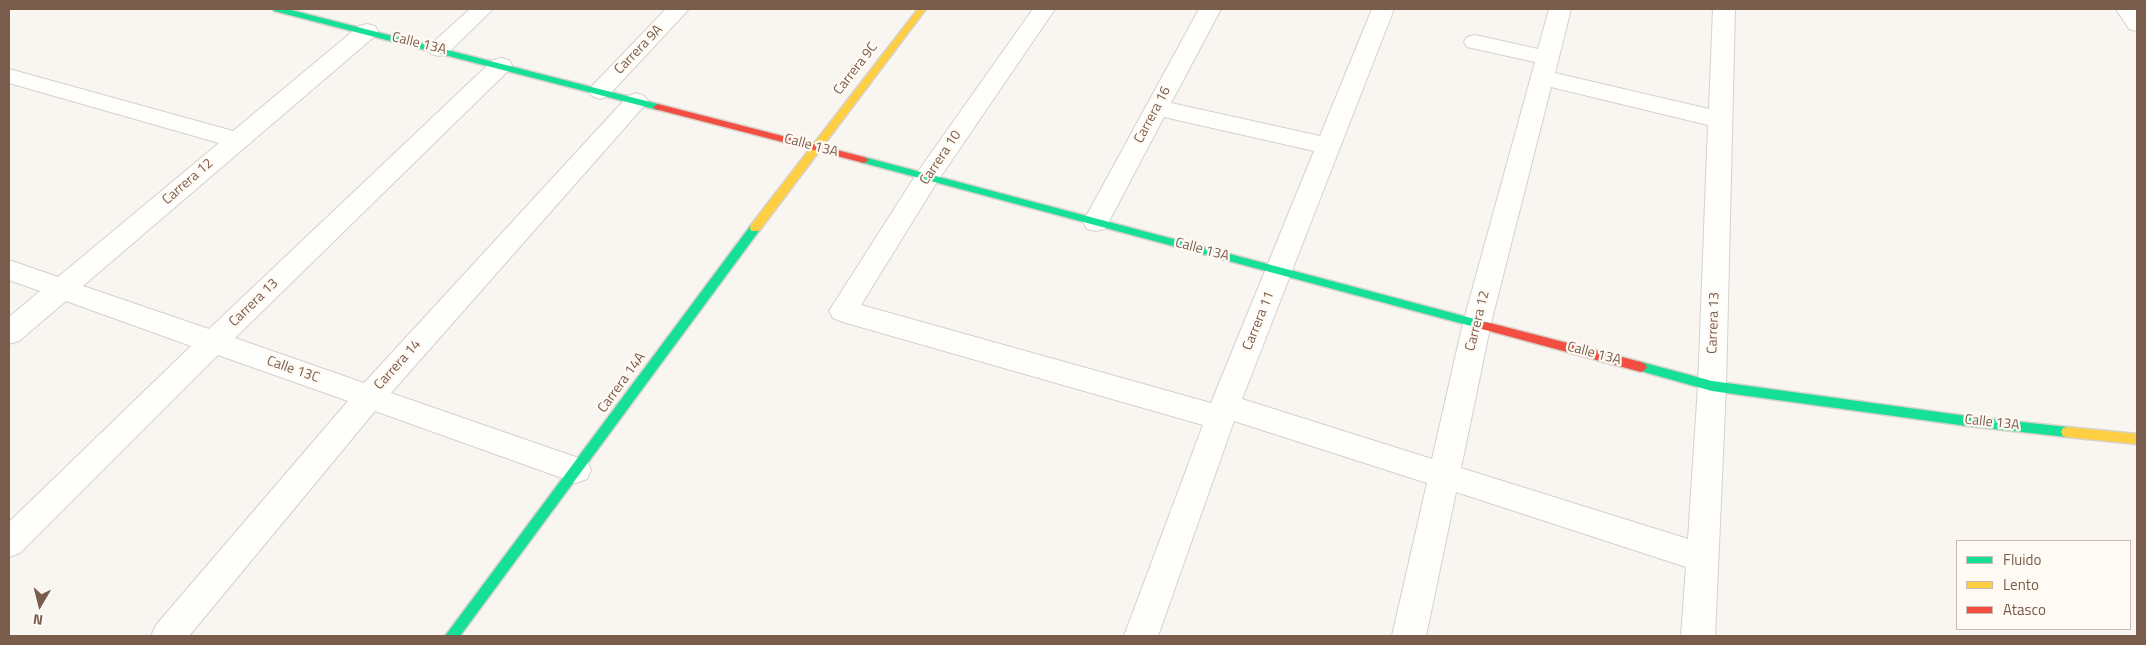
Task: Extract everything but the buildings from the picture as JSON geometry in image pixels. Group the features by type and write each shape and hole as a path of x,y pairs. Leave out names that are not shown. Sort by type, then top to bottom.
{"street":[{"name":"Calle 13A","path":"278,9 928,176 1712,386 1967,421 2137,439"},
{"path":"439,49 482,9"},
{"name":"Carrera 9A","path":"600,91 678,9"},
{"name":"Carrera 9C","path":"815,147 922,9"},
{"name":"Carrera 10","path":"1044,9 928,176 843,311 1223,412"},
{"name":"Carrera 16","path":"1096,222 1210,9"},
{"name":"Carrera 11","path":"1141,636 1223,412 1383,9"},
{"name":"Carrera 12","path":"1409,636 1477,323 1560,9"},
{"name":"Carrera 13","path":"1698,636 1712,386 1724,9"},
{"path":"2127,9 2137,24"},
{"name":"Carrera 12","path":"9,333 367,31"},
{"path":"1475,42 1544,67 1721,120"},
{"name":"Carrera 13","path":"9,543 213,342 501,65"},
{"path":"9,76 236,140"},
{"name":"Carrera 14","path":"168,636 369,397 636,101"},
{"path":"1157,108 1329,146"},
{"name":"Carrera 14A","path":"452,636 815,147"},
{"name":"Calle 13C","path":"9,270 576,470"},
{"path":"1223,412 1444,476 1703,558"}],"traffic: fast":[{"path":"277,9 658,107"},
{"path":"864,160 1486,326"},
{"path":"452,636 755,228"},
{"path":"1641,367 1712,386 1967,421 2067,432"}],"traffic: slow":[{"path":"755,228 922,9"},
{"path":"2067,432 2137,439"}],"traffic: jam":[{"path":"658,107 864,160"},
{"path":"1486,326 1641,367"}]}
